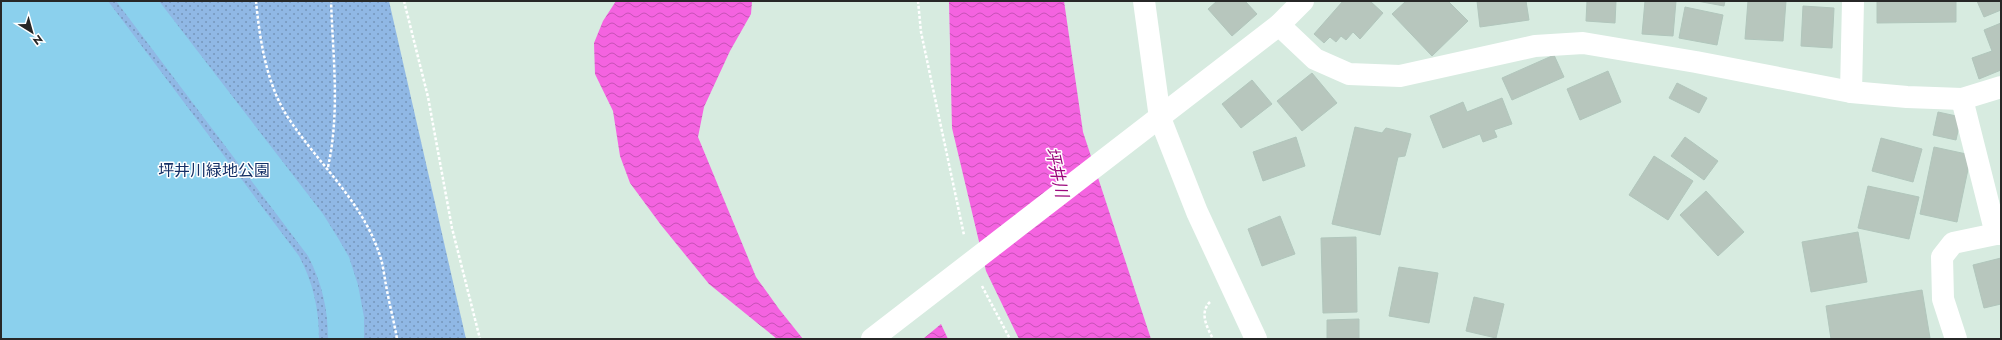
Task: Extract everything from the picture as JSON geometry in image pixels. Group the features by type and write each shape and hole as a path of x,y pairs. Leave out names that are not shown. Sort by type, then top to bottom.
{"street":[{"path":"1144,1 1160,118 1197,212 1256,339"},
{"path":"872,339 1279,25 1303,1"},
{"path":"1851,92 1853,1"},
{"path":"1279,25 1315,59 1349,74 1400,76 1535,46 1583,43 1696,62 1851,92 1907,97 1962,99 2001,86"},
{"path":"1956,339 1943,298 1942,257 1953,243 1999,234 1962,99"}],"path":[{"path":"256,1 258,27 277,97 291,122 348,194 379,252 397,339"},
{"path":"328,168 333,142 334,98 331,1"},
{"path":"404,1 428,97 452,228 480,339"},
{"path":"918,1 921,32 970,262 1010,339"}],"green space":[{"name":"坪井川緑地公園","path":"1,1 389,1 466,339 1,339"},
{"path":"1,1 108,1 299,256 308,276 314,296 318,317 319,339 1,339"},
{"path":"116,1 159,1 323,214 349,257 358,285 364,317 364,339 328,339 327,317 323,296 317,276 308,256"}],"water":[{"path":"616,1 752,1 751,14 730,51 704,107 698,137 756,277 803,339 777,339 709,284 661,225 630,183 620,156 613,111 595,74 594,43 603,21"},
{"name":"坪井川","path":"949,1 1064,1 1083,132 1151,339 1019,339 986,271 952,128"},
{"path":"941,324 948,339 923,339"}],"building":[{"path":"1217,1 1245,1 1257,14 1232,36 1208,9"},
{"path":"1343,1 1370,1 1383,13 1360,39 1353,32 1346,40 1341,36 1336,42 1330,37 1324,43 1314,34"},
{"path":"1406,1 1448,1 1468,21 1432,56 1392,14"},
{"path":"1477,1 1526,1 1529,20 1480,27"},
{"path":"1587,1 1616,1 1615,23 1586,21"},
{"path":"1645,1 1676,1 1673,36 1642,34"},
{"path":"1697,1 1725,1 1724,6"},
{"path":"1748,1 1786,1 1783,41 1745,39"},
{"path":"1877,1 1956,1 1956,22 1877,23"},
{"path":"1977,1 2001,1 2001,10 1984,17"},
{"path":"1803,6 1834,8 1832,48 1801,46"},
{"path":"1685,7 1723,15 1717,45 1679,38"},
{"path":"2001,23 2001,70 1979,79 1972,58 1992,51 1984,30"},
{"path":"1554,55 1564,77 1512,100 1502,78"},
{"path":"1608,71 1621,102 1580,120 1567,89"},
{"path":"1312,73 1337,103 1302,131 1277,101"},
{"path":"1252,80 1272,104 1241,128 1222,104"},
{"path":"1677,83 1707,98 1699,113 1669,98"},
{"path":"1502,98 1512,124 1494,130 1497,137 1483,142 1480,134 1443,148 1430,116 1463,102 1467,112"},
{"path":"1938,112 1961,117 1956,140 1933,135"},
{"path":"1355,127 1382,133 1386,128 1411,134 1405,156 1398,157 1380,235 1332,224"},
{"path":"1296,137 1305,166 1263,181 1253,152"},
{"path":"1685,137 1718,161 1704,180 1671,156"},
{"path":"1881,138 1922,149 1913,182 1872,171"},
{"path":"1934,147 1971,155 1957,222 1920,214"},
{"path":"1654,156 1693,181 1668,220 1629,195"},
{"path":"1868,186 1919,197 1909,239 1858,228"},
{"path":"1706,191 1744,232 1718,256 1680,215"},
{"path":"1280,216 1295,254 1262,266 1248,229"},
{"path":"1858,232 1867,282 1811,292 1802,242"},
{"path":"1356,237 1357,312 1323,313 1321,238"},
{"path":"2001,258 2001,304 1984,308 1973,265"},
{"path":"1399,267 1438,273 1429,323 1389,316"},
{"path":"1922,290 1930,338 1831,339 1826,306"},
{"path":"1474,297 1504,304 1496,338 1466,331"},
{"path":"1359,319 1359,339 1327,339 1327,320"}]}
